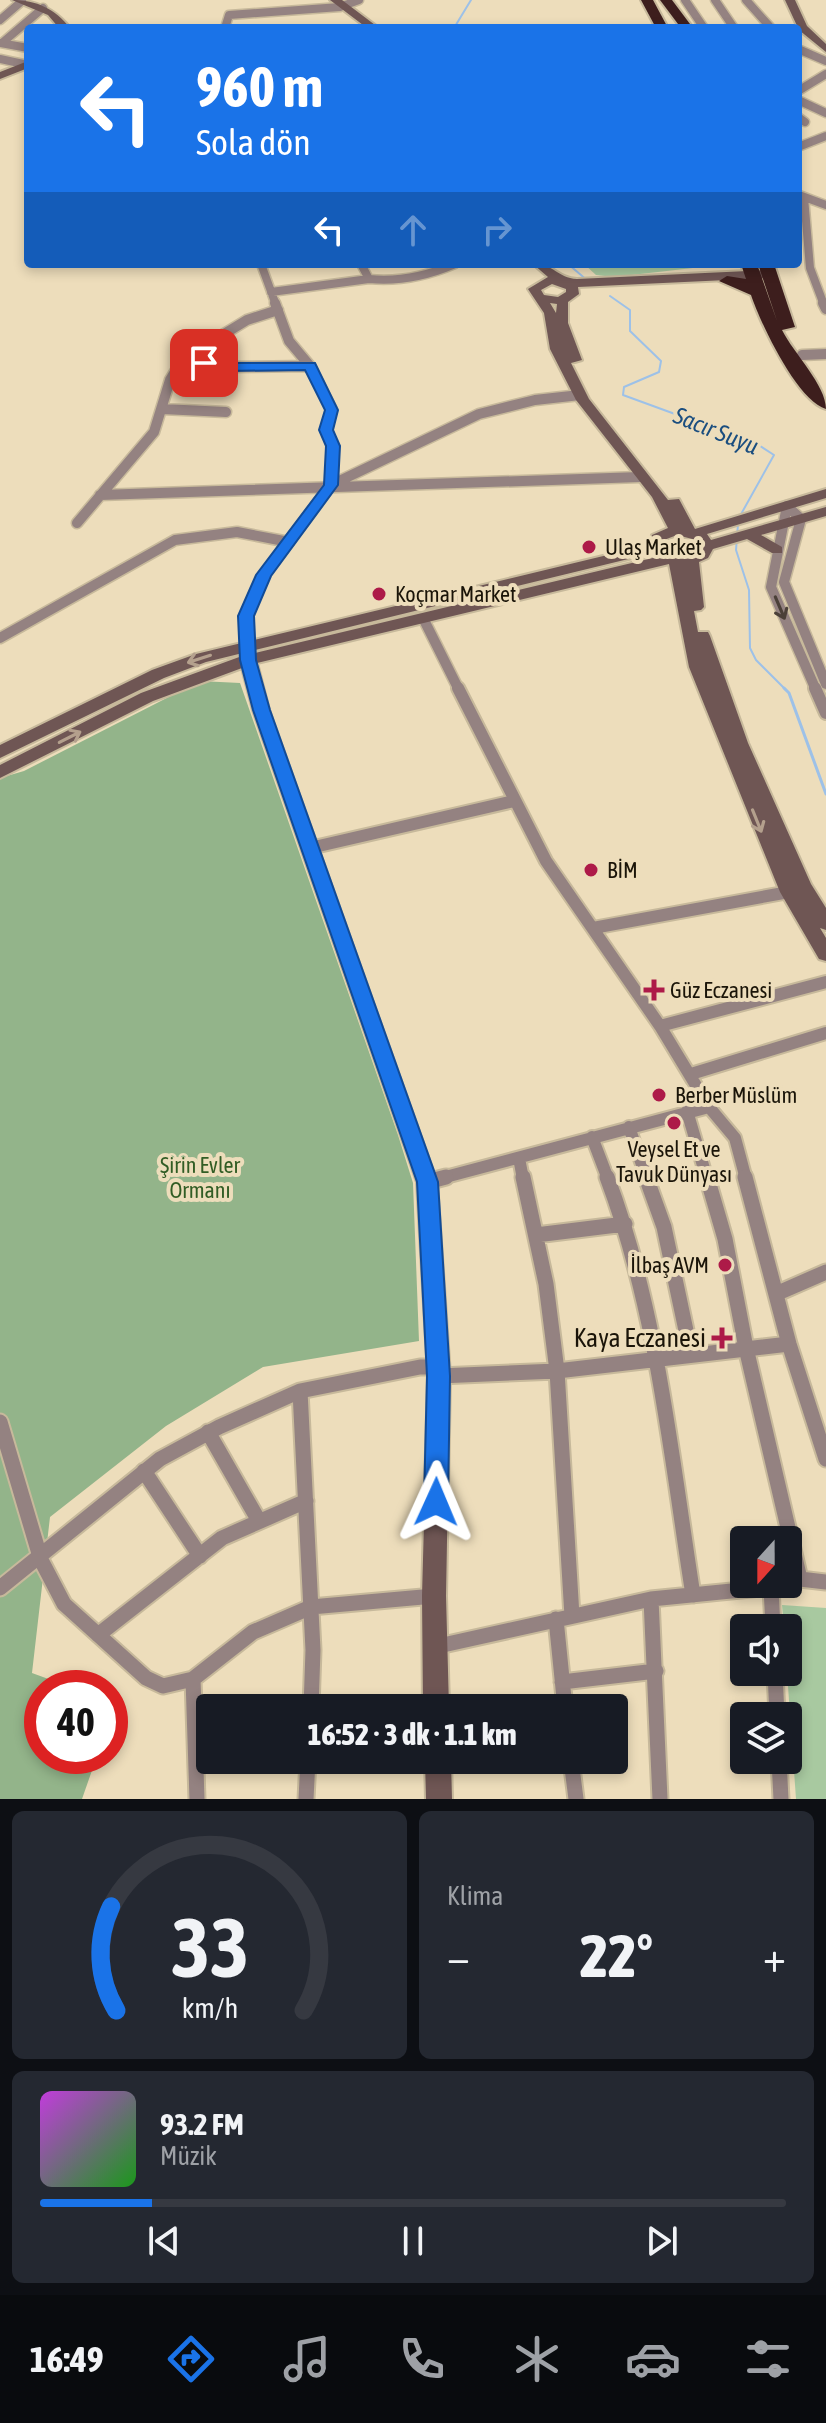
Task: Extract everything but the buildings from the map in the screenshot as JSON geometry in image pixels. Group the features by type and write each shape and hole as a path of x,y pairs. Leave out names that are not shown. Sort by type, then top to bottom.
{"highway":[{"path":"647,0 660,24"},
{"path":"666,0 684,24"},
{"path":"726,278 743,283 758,274"},
{"path":"726,278 758,274"},
{"path":"758,274 802,355 826,384"},
{"path":"758,274 779,343 797,371 826,404"}],"street":[{"path":"0,20 19,0 43,8 59,24"},
{"path":"226,24 229,15 360,0 355,14"},
{"path":"685,0 701,24"},
{"path":"715,0 731,24"},
{"path":"746,0 767,24"},
{"path":"790,0 799,24"},
{"path":"337,3 369,24"},
{"path":"1,43 43,8"},
{"path":"802,29 826,49"},
{"path":"1,43 24,47"},
{"path":"802,51 826,61"},
{"path":"0,59 24,64"},
{"path":"0,76 24,67"},
{"path":"802,88 826,74"},
{"path":"802,79 807,85"},
{"path":"802,97 826,82"},
{"path":"802,101 826,113"},
{"path":"802,115 810,106"},
{"path":"802,145 826,136"},
{"path":"802,196 822,204 826,195"},
{"path":"802,204 810,268 826,309"},
{"path":"262,268 289,341 310,366 332,410 326,430 333,446 331,485"},
{"path":"363,268 369,279"},
{"path":"271,292 420,275 442,268"},
{"path":"532,268 540,283"},
{"path":"544,268 572,287 561,310 570,352 605,412 665,486 687,531"},
{"path":"810,268 826,269"},
{"path":"540,283 726,278"},
{"path":"541,298 569,297 590,289 726,278"},
{"path":"540,283 534,292 550,313 557,349 580,395 640,477 687,531 707,546"},
{"path":"77,523 154,432 170,380 183,359 247,320 278,310"},
{"path":"802,355 826,354"},
{"path":"183,359 224,367 310,366"},
{"path":"436,1694 438,1372 427,1182 310,848 247,654 246,616 264,575 331,485 479,414 524,402 580,395"},
{"path":"162,409 226,412"},
{"path":"100,495 640,477"},
{"path":"826,493 723,525 657,538 673,557 740,743 803,886 826,923"},
{"path":"787,506 801,519"},
{"path":"787,506 771,587 826,713"},
{"path":"0,772 147,697 247,654 673,557 703,555 707,546 826,511"},
{"path":"801,519 784,582 826,684"},
{"path":"0,638 175,540 237,532 289,542"},
{"path":"749,534 777,550"},
{"path":"0,752 158,674 202,658 247,654 424,620 673,557"},
{"path":"673,557 697,667 789,892 826,954"},
{"path":"424,620 546,861 660,1026 709,1107 735,1138 789,1344 826,1459"},
{"path":"310,848 514,801"},
{"path":"593,928 789,892"},
{"path":"660,1026 826,982"},
{"path":"691,1074 826,1033"},
{"path":"427,1182 709,1107"},
{"path":"687,1111 725,1239 776,1526"},
{"path":"629,1127 664,1227 691,1354"},
{"path":"592,1137 625,1224 655,1358 693,1595"},
{"path":"519,1158 546,1284 557,1371 563,1694"},
{"path":"536,1235 625,1224"},
{"path":"778,1293 826,1272"},
{"path":"0,1588 41,1560 144,1471 208,1432 300,1391 407,1369 438,1372 557,1371 789,1344"},
{"path":"300,1391 311,1607 311,1694"},
{"path":"0,1422 41,1560 64,1604 146,1678 163,1686 193,1679 253,1632 311,1607 434,1596"},
{"path":"208,1432 259,1521"},
{"path":"144,1471 200,1556"},
{"path":"98,1635 222,1538 306,1501"},
{"path":"802,1583 826,1582"},
{"path":"434,1647 651,1599 730,1590"},
{"path":"651,1599 660,1799"},
{"path":"562,1682 656,1671"},
{"path":"193,1679 197,1799"},
{"path":"306,1799 307,1774"},
{"path":"438,1774 439,1799"},
{"path":"573,1774 576,1799"},
{"path":"780,1774 781,1799"}],"green space":[{"path":"588,268 693,268 614,277 596,275"},
{"name":"Şirin Evler Ormanı","path":"200,681 240,683 413,1183 419,1341 263,1367 166,1426 50,1517 32,1670 24,1670 24,1774 91,1774 82,1799 0,1799 0,778 24,771"},
{"path":"782,1605 826,1608 826,1799 796,1799 794,1774 802,1774 802,1702 789,1702 788,1686 802,1686 802,1614 783,1614"}],"waterway":[{"name":"Sacır Suyu","path":"456,24 471,0"},
{"name":"Sacır Suyu","path":"573,268 588,281"},
{"name":"Sacır Suyu","path":"610,296 630,310 630,331 661,361 659,372 624,387 623,395 757,444 774,455 740,516"},
{"name":"Sacır Suyu","path":"738,524 736,550 749,590 750,648 756,660 789,693 826,794"}],"place":[{"name":"Ulaş Market","path":"589,547"},
{"name":"Koçmar Market","path":"379,594"},
{"name":"BİM","path":"591,870"},
{"name":"Güz Eczanesi","path":"654,990"},
{"name":"Berber Müslüm","path":"659,1095"},
{"name":"Veysel Et ve Tavuk Dünyası","path":"674,1123"},
{"name":"İlbaş AVM","path":"725,1265"},
{"name":"Kaya Eczanesi","path":"722,1338"}],"route":[{"path":"204,363 224,367 310,366 332,410 326,430 333,446 331,485 264,575 246,616 248,660 261,710 427,1182 439,1376 436,1502"}]}
